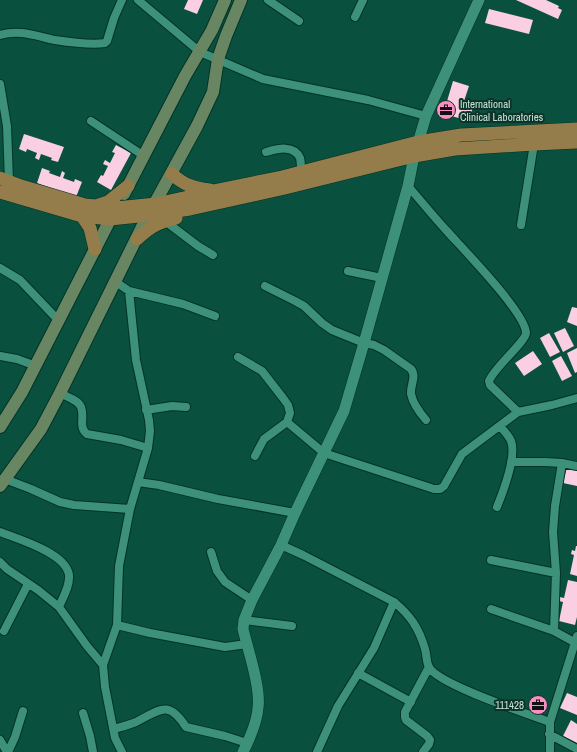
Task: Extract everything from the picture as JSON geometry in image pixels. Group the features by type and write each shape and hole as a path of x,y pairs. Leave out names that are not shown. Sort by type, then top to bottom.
{"main road":[{"path":"0,427 36,366 185,76 212,30 225,0"},
{"path":"2,482 41,429 149,215 197,126 213,92 218,59 241,0"},
{"path":"0,192 82,216 113,214 149,215 190,209 215,197 301,171 418,142 461,135 577,128"},
{"path":"4,180 55,196 94,206 113,214 156,204 215,197 358,170 414,156 454,149 577,142"},
{"path":"172,174 181,182 215,197"},
{"path":"94,206 108,202 128,186"},
{"path":"137,239 152,226 165,221 202,212 215,197"},
{"path":"82,216 90,228 95,249"}],"street":[{"path":"0,35 23,32 57,40 104,43 107,41 114,18 122,0"},
{"path":"138,0 200,52 270,81 368,100 426,116"},
{"path":"268,0 299,21"},
{"path":"355,17 363,0"},
{"path":"114,729 135,722 158,710 165,709 178,715 186,727 225,736 245,748 256,722 259,707 259,694 243,629 244,620 252,600 281,545 344,411 408,186 414,156 426,116 479,0"},
{"path":"0,86 7,126 4,180"},
{"path":"91,121 144,156"},
{"path":"521,225 534,144"},
{"path":"266,152 284,148 291,149 297,153 300,159 301,171"},
{"path":"408,186 445,230 482,269 516,313 525,328 526,335 524,340 504,359 489,381 490,385 518,412"},
{"path":"165,221 198,246 213,254"},
{"path":"0,268 20,280 58,321"},
{"path":"348,271 382,278"},
{"path":"116,282 129,290 183,304 215,316"},
{"path":"265,286 304,306 332,330 364,343 374,345 384,350 411,369 414,372 411,390 412,396 417,408 426,420"},
{"path":"122,752 115,738 105,687 103,665 117,625 119,566 130,509 148,448 150,431 136,360 129,290"},
{"path":"0,356 17,359 36,366"},
{"path":"238,357 262,371 288,405 290,413 287,422 264,439 255,456"},
{"path":"60,393 76,402 81,408 83,431 87,434 121,440 148,448"},
{"path":"287,422 324,453 434,489 440,489 444,486 462,454 518,412 577,398"},
{"path":"146,410 172,406 186,407"},
{"path":"497,507 505,489 513,454 511,439 500,426"},
{"path":"511,462 562,463 577,466"},
{"path":"554,631 556,573 553,532 555,506 562,463"},
{"path":"2,482 31,489 60,502 74,505 130,509"},
{"path":"138,482 295,513"},
{"path":"0,532 44,550 62,562 67,568 68,583 59,607"},
{"path":"281,545 303,554 394,602 407,613 417,627 423,641 429,667 443,680 550,722"},
{"path":"211,552 216,571 226,582 252,600"},
{"path":"491,560 556,573"},
{"path":"0,562 7,569 38,590 59,607 87,646 103,665"},
{"path":"4,631 28,584"},
{"path":"317,752 338,706 374,648 394,602"},
{"path":"491,610 576,639 550,722 550,752"},
{"path":"244,620 292,626"},
{"path":"117,625 224,647 247,644"},
{"path":"423,752 430,740 406,720 405,717 406,712 429,667"},
{"path":"358,673 411,702"},
{"path":"8,752 15,737 23,711"},
{"path":"83,713 93,752"},
{"path":"549,734 577,749"},
{"path":"0,740 8,752"}],"building":[{"path":"188,0 203,0 197,14 184,9"},
{"path":"516,0 546,0 559,6 558,8 562,10 558,19"},
{"path":"489,9 533,20 529,34 485,23"},
{"path":"453,81 469,86 464,101 474,104 469,121 448,115 445,112"},
{"path":"24,134 64,147 58,162 41,154 39,160 35,158 37,153 27,149 26,152 19,149"},
{"path":"116,145 131,153 111,190 97,182 101,175 103,176 108,166 103,164 105,160 110,163 115,153 112,152"},
{"path":"42,168 50,171 49,173 60,177 62,171 65,173 63,178 74,182 75,179 82,182 76,197 37,183"},
{"path":"572,307 577,308 577,326 567,322"},
{"path":"565,328 574,346 563,352 554,333"},
{"path":"549,333 560,352 550,357 540,338"},
{"path":"577,348 577,372 575,373 567,353"},
{"path":"533,351 542,364 524,376 515,363"},
{"path":"561,356 572,376 562,381 552,361"},
{"path":"567,467 577,469 577,486 563,483"},
{"path":"576,546 577,576 570,574 574,555 571,554 572,550 575,551"},
{"path":"568,580 577,582 577,617 575,625 559,621 563,602 559,601 560,597 564,598"},
{"path":"567,693 577,697 577,715 560,708"},
{"path":"571,720 577,724 577,743 563,736"}],"place":[{"name":"International Clinical Laboratories","path":"446,110"},
{"name":"111428","path":"538,705"}]}
